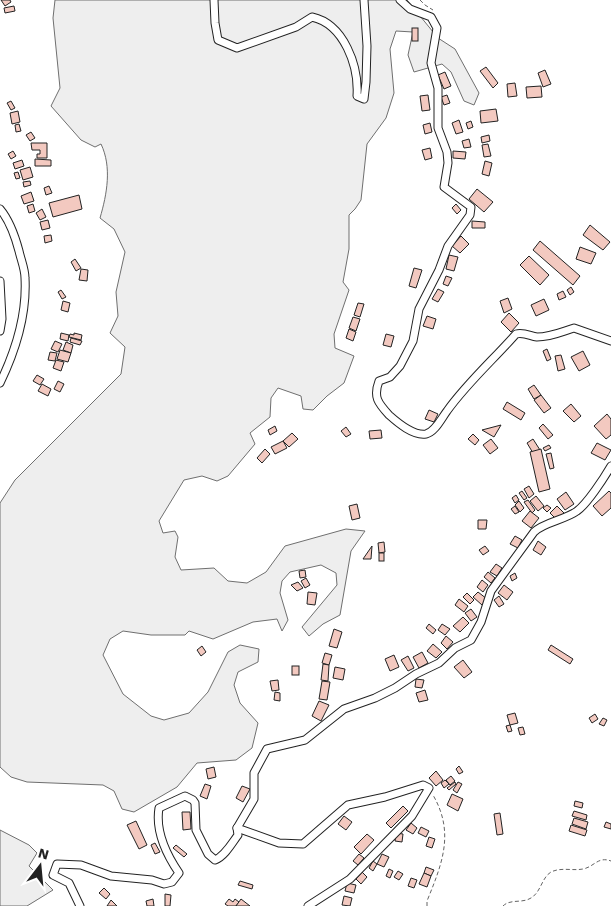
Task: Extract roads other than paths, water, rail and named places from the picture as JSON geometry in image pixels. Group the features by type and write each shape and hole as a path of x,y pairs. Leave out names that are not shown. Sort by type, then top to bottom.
{"street":[{"path":"214,0 218,40 237,48 296,27 312,17 320,18 340,35 349,51 358,86 357,96 364,99 367,46 364,0"},
{"path":"400,0 410,9 431,17 437,28 430,63 438,88 438,128 447,152 448,163 444,186 470,207 470,215 448,246 439,270 419,309 413,341 400,366 390,377 379,381 375,391 378,402 390,416 408,430 426,434 433,430 461,391 496,357 516,334 521,333 535,337 555,336 574,328 611,341"},
{"path":"0,209 8,218 17,242 25,276 21,325 11,360 0,383"},
{"path":"0,281 2,319 0,331"},
{"path":"80,906 69,883 53,875 57,864 81,865 111,876 152,880 164,884 172,882 179,874 162,843 158,814 159,808 163,805 185,796 195,803 196,830 208,854 215,860 220,858 238,835 237,828 254,799 254,773 267,749 305,740 344,709 375,698 395,688 416,674 439,663 455,648 470,640 480,622 491,591 534,532 538,528 577,511 611,466"},
{"path":"237,828 279,844 302,844 348,805 385,797 423,785 429,788 412,816 350,879 308,906"}]}
